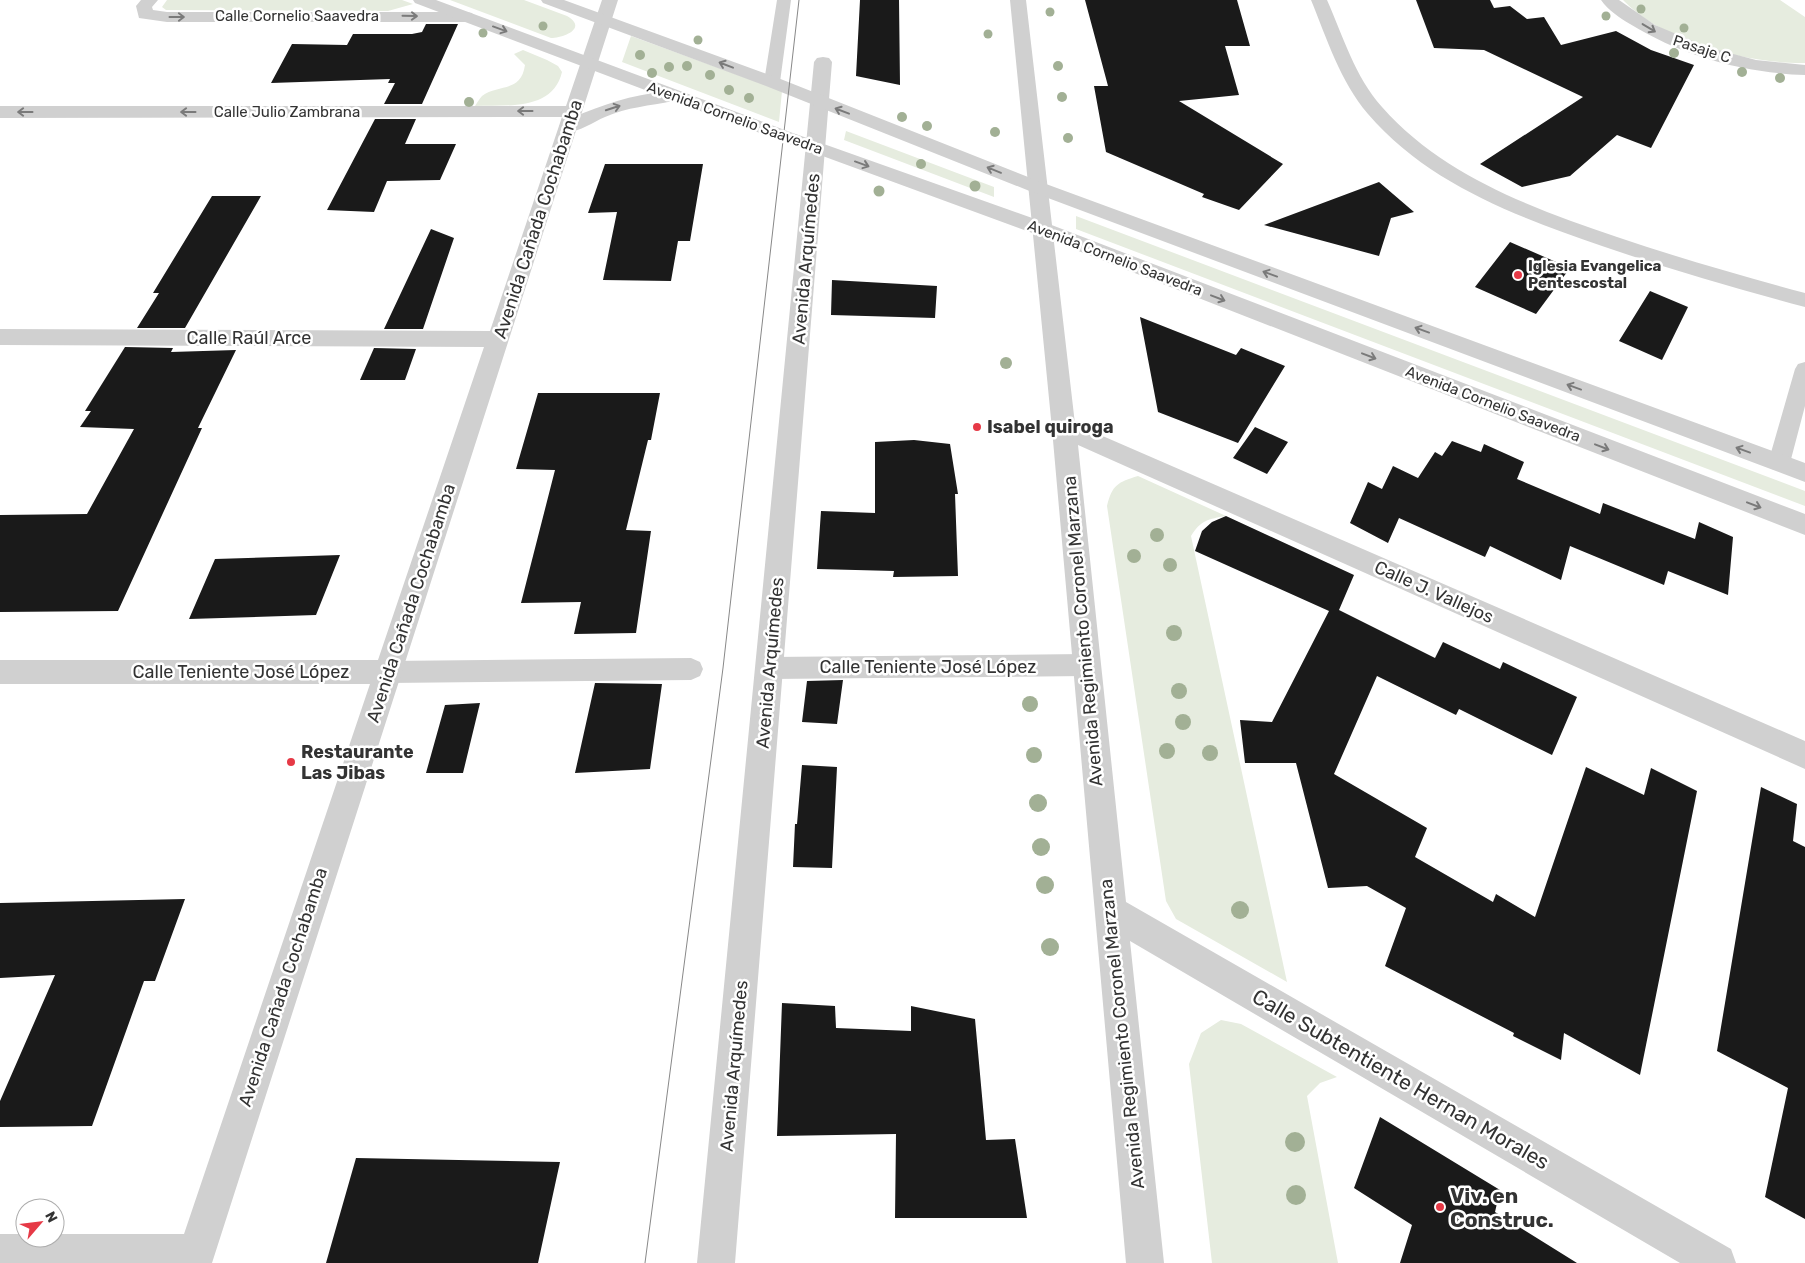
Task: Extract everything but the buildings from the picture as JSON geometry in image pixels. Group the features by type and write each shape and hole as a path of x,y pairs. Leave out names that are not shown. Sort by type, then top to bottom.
{"street":[{"name":"Calle Cornelio Saavedra","path":"150,0 144,6 145,14 167,17 466,17"},
{"name":"Avenida Cornelio Saavedra","path":"421,0 816,148 1042,229 1805,525"},
{"path":"549,0 772,82 820,103 1039,188 1805,473"},
{"name":"Avenida Cañada Cochabamba","path":"194,1258 610,0"},
{"name":"Avenida Regimiento Coronel Marzana","path":"1018,0 1064,429 1145,1263"},
{"path":"1319,0 1354,81 1374,110 1405,140 1443,168 1516,207 1569,228 1703,273 1805,300"},
{"name":"Pasaje C","path":"1610,0 1621,11 1657,34 1696,50 1748,64 1805,70"},
{"name":"Avenida Arquímedes","path":"716,1263 823,62"},
{"path":"571,119 630,102 676,96"},
{"name":"Calle Julio Zambrana","path":"0,112 571,119"},
{"name":"Calle Raúl Arce","path":"0,337 498,339"},
{"name":"Calle J. Vallejos","path":"1064,429 1805,755"},
{"name":"Calle Teniente José López","path":"0,672 388,672"},
{"name":"Calle Subtentiente Hernan Morales","path":"1110,911 1717,1263"},
{"path":"0,1253 194,1258"}],"lane":[{"path":"772,82 784,0"},
{"path":"1779,463 1805,370"},
{"name":"Calle Teniente José López","path":"770,668 1086,665"},
{"name":"Calle Teniente José López","path":"388,672 691,669"}],"shaded area":[{"path":"167,0 402,0 413,4 388,11 166,10 162,7"},
{"path":"450,0 524,0 567,16 573,20 575,28 572,32 551,38"},
{"path":"1623,0 1780,0 1805,17 1805,63 1758,59 1708,48 1660,28 1640,15"},
{"path":"631,36 782,91 779,122 622,62"},
{"path":"523,50 558,66 562,72 557,85 549,94 539,100 514,105 475,106 482,96 488,92 514,84 519,80 525,65 514,54"},
{"path":"846,131 994,187 994,197 844,140"},
{"path":"1076,216 1805,491 1805,506 1076,229"},
{"path":"1138,476 1226,516 1202,523 1191,536 1287,982 1176,919 1166,901 1107,506 1111,493 1117,485"},
{"path":"1221,1020 1241,1024 1337,1077 1320,1083 1307,1096 1338,1263 1212,1263 1189,1064 1201,1033"}],"tram line":[{"path":"645,1263 723,668 799,0"}],"place":[{"name":"Iglesia Evangelica Pentescostal","path":"1518,275"},
{"name":"Isabel quiroga","path":"977,427"},
{"name":"Restaurante Las Jibas","path":"291,762"},
{"name":"Viv. en Construc.","path":"1440,1207"}]}
